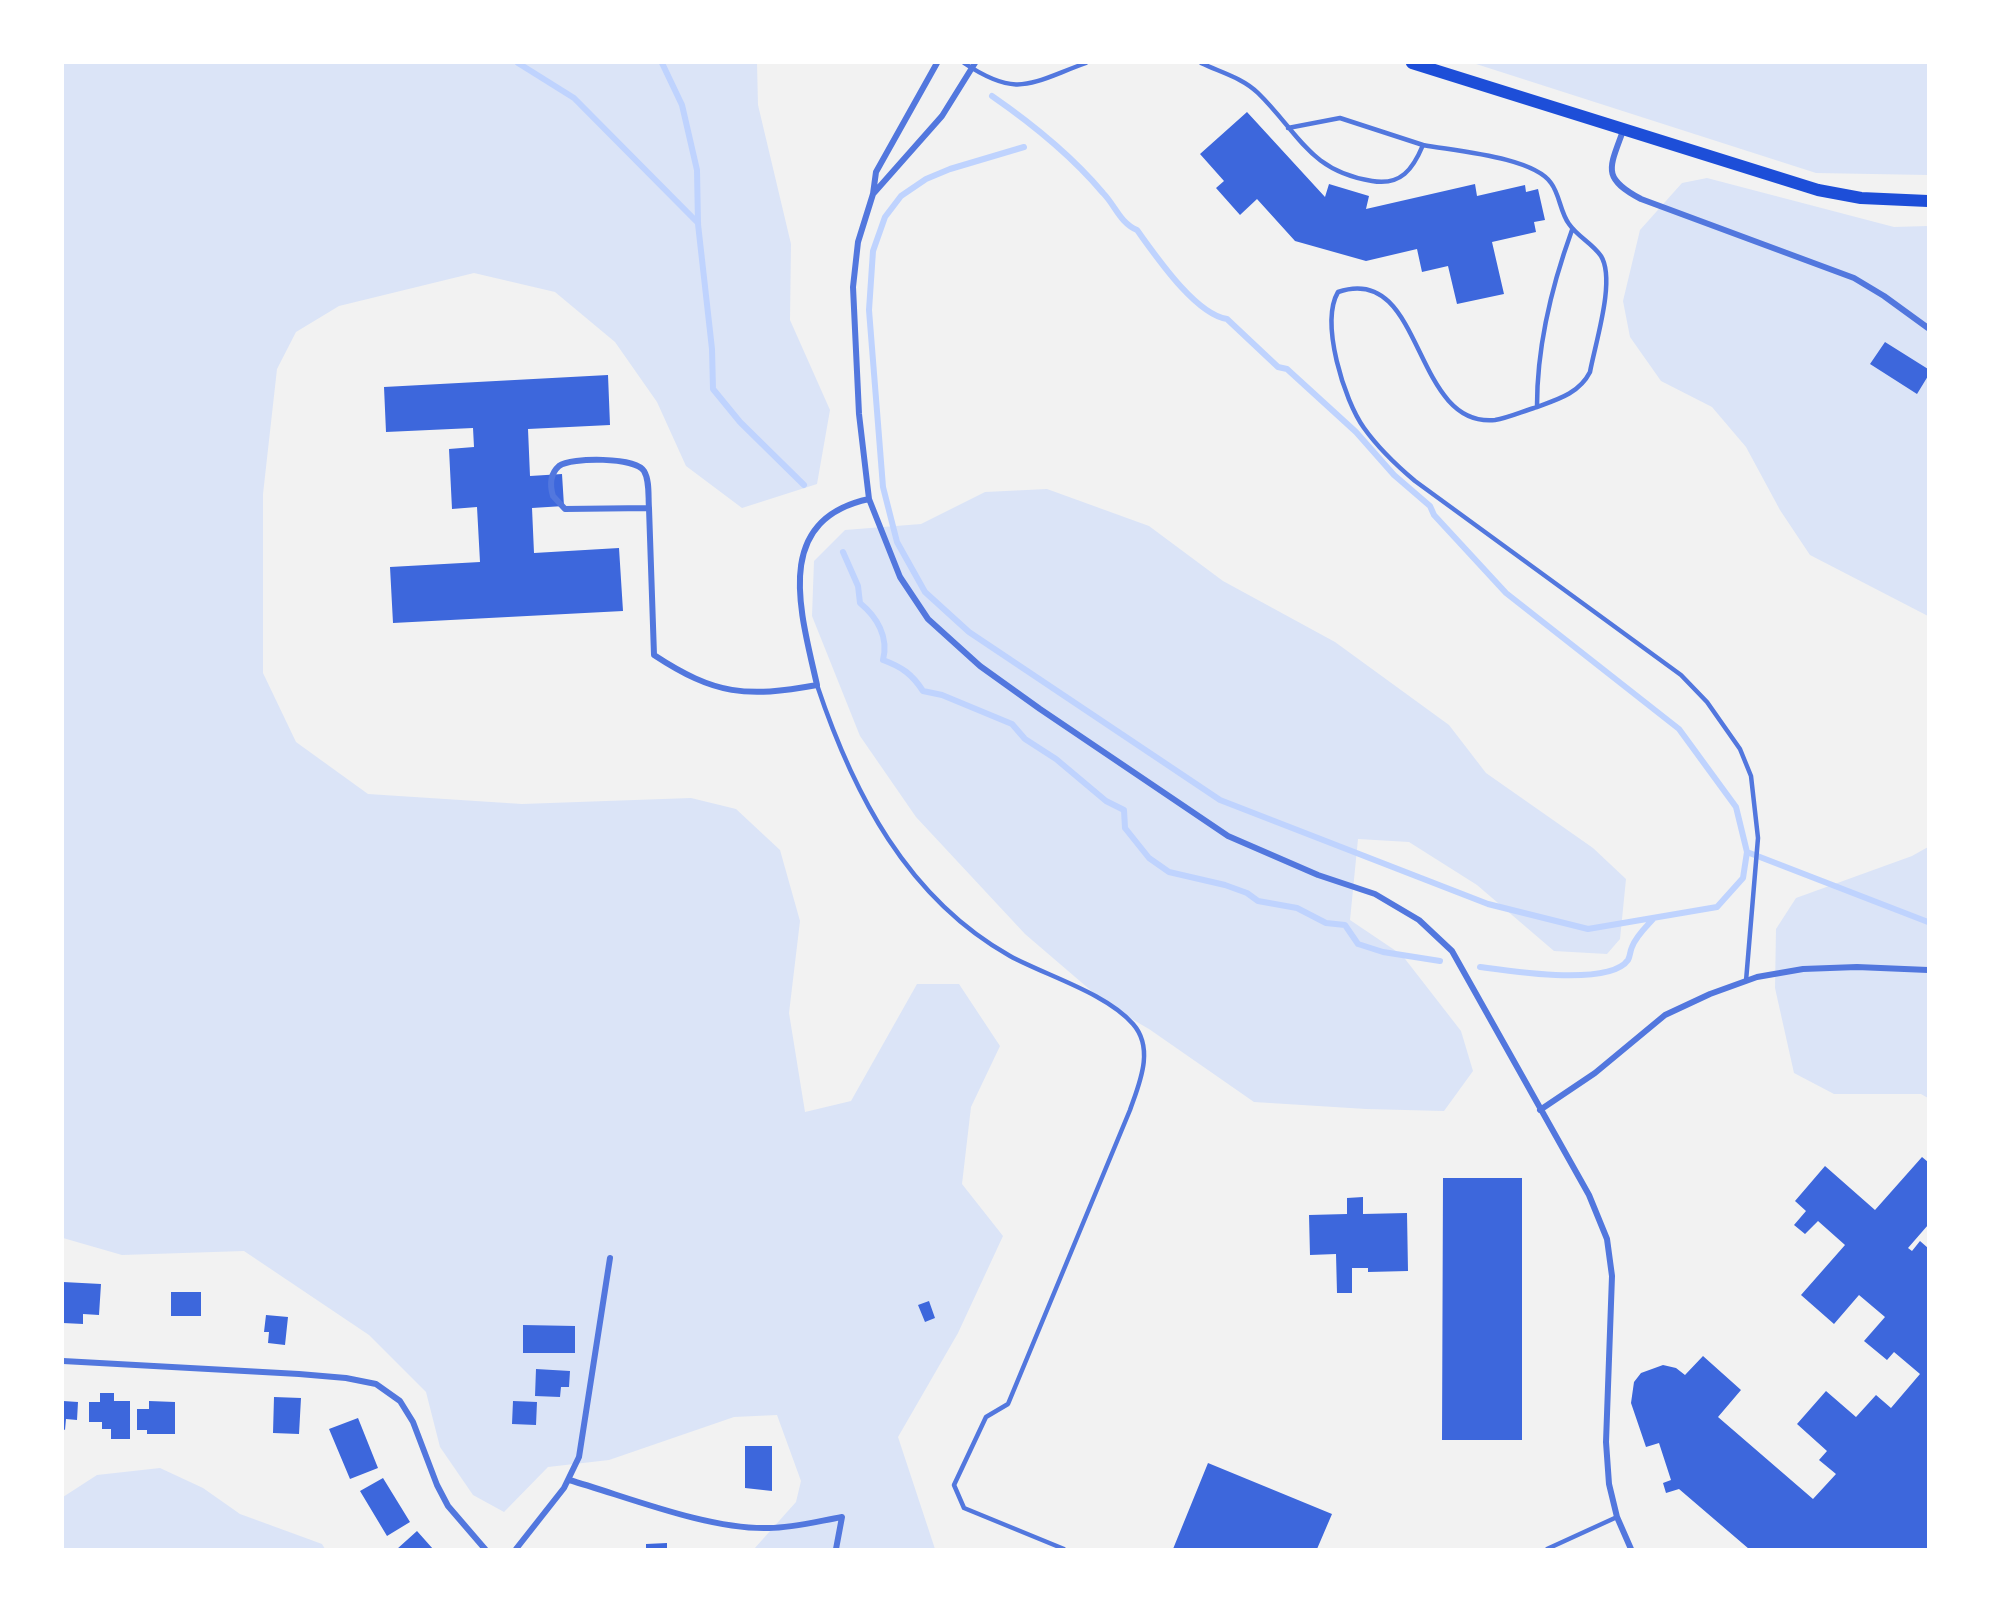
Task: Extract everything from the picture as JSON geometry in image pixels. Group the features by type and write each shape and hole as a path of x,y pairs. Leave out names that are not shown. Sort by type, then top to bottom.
{"main road":[{"path":"1412,63 1842,195 1928,201"}],"street":[{"path":"937,63 876,172 873,194 858,242 853,287 859,414 869,499 900,577 928,619 980,666 1040,710 1228,836 1318,874 1375,894 1419,920 1452,951 1481,998 1579,1179 1607,1239 1612,1276 1606,1442 1609,1484 1617,1517 1631,1549"},
{"path":"873,194 942,116 973,66"},
{"path":"1625,128 1612,165 1612,174 1620,188 1641,200 1845,273 1884,296 1928,328"},
{"path":"649,508 565,509 553,496 551,479 555,471 565,463 631,462 644,471 649,508 654,655 695,679 730,691 765,694 817,685 804,629 800,585 801,557 813,531 830,513 850,503 869,499"},
{"path":"1540,1110 1595,1073 1665,1015 1746,981 1803,969 1857,967 1928,970"},
{"path":"516,1549 569,1480 579,1457 589,1406 610,1258"},
{"path":"63,1361 334,1377 386,1389 400,1401 413,1422 437,1485 448,1506 485,1549"},
{"path":"569,1480 699,1518 770,1528 842,1517 836,1549"}],"lane":[{"path":"963,63 973,66 997,83 1011,86 1025,85 1086,63"},
{"path":"1201,63 1245,82 1258,93 1312,155 1333,171 1354,178 1384,183 1414,167 1423,145"},
{"path":"1288,128 1340,118 1423,145 1522,164 1542,171 1552,184 1572,230 1599,254 1605,264 1607,280 1590,372 1577,389 1537,406 1493,420 1457,411 1434,381 1405,321 1393,306 1373,292 1352,287 1338,292 1333,301 1332,335 1346,389 1362,426 1387,457 1415,481 1681,675 1700,695 1740,749 1751,776 1758,838 1746,981"},
{"path":"1537,406 1537,377 1558,269 1572,230"},
{"path":"817,685 836,741 859,793 890,841 928,892 964,927 1011,956 1085,991 1119,1011 1135,1025 1143,1047 1145,1064 1130,1110 1008,1404 986,1417 954,1485 964,1508 1064,1549"},
{"path":"1546,1549 1617,1517"}],"shaded area":[{"path":"63,63 757,63 758,105 791,244 790,320 830,410 817,484 742,508 686,466 657,402 615,342 555,292 474,273 339,306 296,332 277,369 263,494 263,673 296,742 368,794 522,804 691,798 736,809 780,850 800,921 789,1013 805,1112 851,1101 917,984 959,984 1000,1046 971,1107 962,1184 1003,1236 958,1333 898,1437 935,1549 754,1549 796,1502 801,1481 777,1415 734,1417 609,1460 548,1467 504,1512 473,1495 440,1447 426,1392 369,1335 244,1251 122,1255 63,1238"},
{"path":"1473,63 1928,63 1928,175 1816,173"},
{"path":"1707,178 1894,227 1928,226 1928,616 1810,555 1780,510 1746,447 1712,407 1661,381 1630,337 1623,301 1640,230 1682,183"},
{"path":"1047,489 1149,526 1223,581 1335,642 1449,725 1486,773 1593,848 1626,879 1620,939 1607,954 1554,951 1477,885 1409,842 1358,839 1350,920 1402,955 1461,1031 1473,1071 1444,1111 1254,1102 1149,1029 1109,1006 1025,934 916,817 860,736 812,616 814,561 845,530 921,524 985,492"},
{"path":"1928,847 1928,1098 1921,1094 1834,1094 1794,1073 1775,988 1776,929 1796,898 1912,856"},
{"path":"160,1468 203,1488 240,1514 322,1544 325,1549 63,1549 63,1497 97,1475"}],"building":[{"path":"1247,112 1325,197 1329,184 1369,196 1366,209 1475,184 1477,196 1525,185 1526,192 1538,189 1545,220 1534,222 1536,232 1492,242 1504,294 1457,304 1448,266 1422,272 1417,249 1366,261 1295,241 1257,199 1240,215 1216,188 1224,181 1200,154"},
{"path":"1885,342 1928,369 1928,376 1917,394 1870,364"},
{"path":"608,375 610,425 528,429 530,476 562,474 564,506 532,508 534,553 619,548 623,611 393,623 390,567 480,562 477,507 452,509 449,449 474,447 473,428 386,432 384,387"},
{"path":"1922,1157 1928,1162 1928,1225 1908,1248 1912,1251 1920,1241 1928,1248 1928,1549 1749,1549 1679,1489 1666,1493 1663,1483 1671,1480 1659,1443 1646,1447 1631,1403 1634,1382 1641,1373 1663,1365 1676,1368 1685,1375 1703,1356 1741,1390 1718,1417 1813,1499 1836,1474 1819,1460 1827,1451 1797,1424 1826,1391 1856,1417 1876,1395 1891,1408 1920,1374 1894,1352 1887,1360 1864,1341 1885,1317 1859,1295 1834,1324 1801,1295 1845,1245 1818,1221 1805,1234 1794,1225 1806,1211 1795,1201 1825,1166 1875,1210"},
{"path":"1443,1178 1522,1178 1522,1440 1442,1440"},
{"path":"1363,1197 1363,1214 1407,1213 1408,1271 1368,1272 1368,1268 1352,1268 1352,1293 1337,1293 1336,1254 1310,1255 1309,1215 1347,1214 1347,1198"},
{"path":"63,1282 101,1284 99,1315 83,1314 83,1324 63,1323"},
{"path":"171,1292 201,1292 201,1316 171,1316"},
{"path":"929,1301 935,1318 925,1322 918,1305"},
{"path":"266,1315 288,1317 285,1345 268,1343 269,1332 264,1332"},
{"path":"523,1325 575,1326 575,1353 523,1353"},
{"path":"536,1369 570,1371 569,1387 561,1387 560,1397 535,1396"},
{"path":"100,1393 114,1393 114,1401 130,1401 130,1439 111,1439 111,1429 102,1429 102,1422 89,1422 89,1402 100,1402"},
{"path":"274,1397 301,1398 299,1434 273,1433"},
{"path":"63,1401 78,1402 77,1420 66,1419 65,1430 63,1429"},
{"path":"149,1401 175,1402 175,1434 147,1434 147,1430 137,1430 137,1409 149,1409"},
{"path":"513,1401 537,1402 536,1425 512,1424"},
{"path":"358,1418 378,1468 350,1479 329,1429"},
{"path":"745,1446 772,1446 772,1491 745,1488"},
{"path":"1208,1463 1332,1514 1317,1549 1173,1549"},
{"path":"383,1478 410,1522 387,1536 360,1491"},
{"path":"417,1531 433,1549 397,1549"},
{"path":"667,1543 667,1549 646,1549 646,1544"}],"waterway":[{"path":"518,63 574,98 698,223"},
{"path":"662,63 682,105 697,170 698,224 712,349 713,389 740,422 804,485"},
{"path":"992,96 1065,153 1091,179 1126,223 1137,230 1165,268 1189,295 1202,307 1227,319 1278,367 1287,369 1356,432 1394,475 1430,506 1434,515 1506,593 1679,729 1736,807 1747,852 1743,878 1717,907 1588,929 1488,904 1220,800 969,632 925,592 897,542 883,487 869,310 873,251 885,217 901,196 926,179 950,169 1024,147"},
{"path":"843,552 858,586 860,603 872,615 883,636 883,660 906,672 923,691 942,695 1012,724 1025,739 1056,759 1106,801 1124,810 1125,828 1149,858 1169,872 1225,885 1247,893 1258,901 1297,908 1326,923 1345,925 1358,944 1383,952 1440,961"},
{"path":"1747,852 1928,922"},
{"path":"1480,967 1535,974 1601,973 1617,968 1628,960 1636,939 1654,918"}]}
